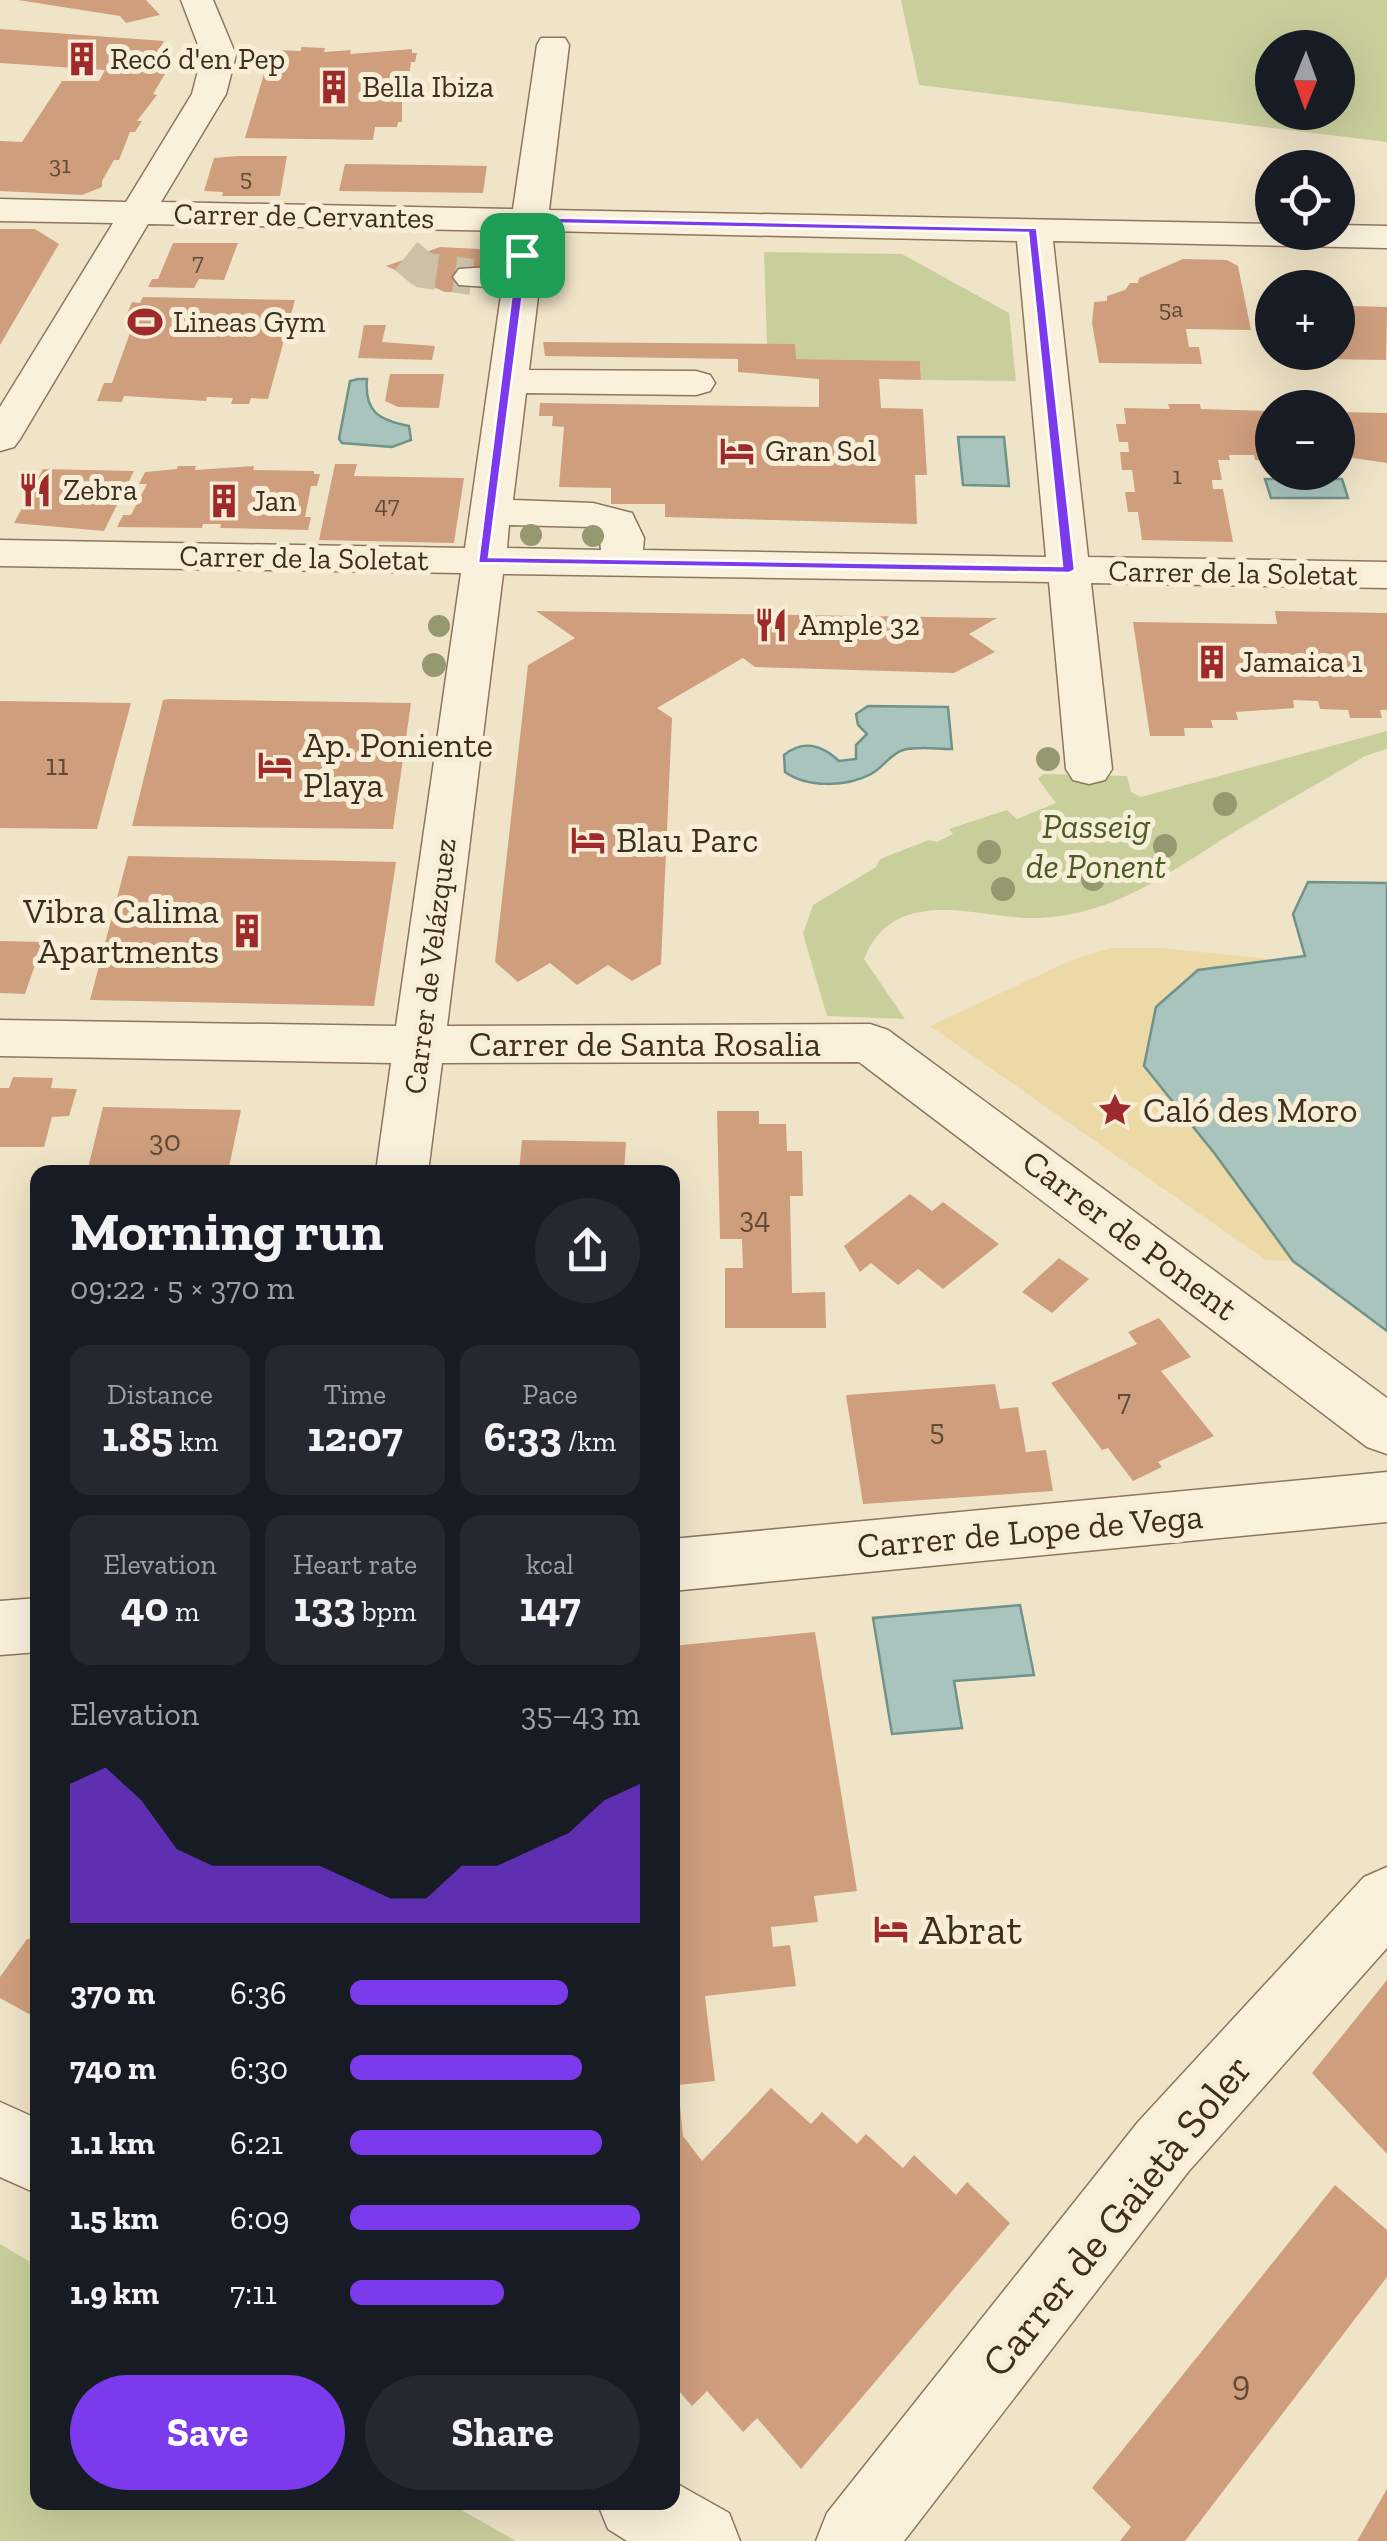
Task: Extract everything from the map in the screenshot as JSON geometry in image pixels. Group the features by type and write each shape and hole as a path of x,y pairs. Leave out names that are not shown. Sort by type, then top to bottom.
{"street":[{"path":"0,439 210,94 218,55 197,0"},
{"name":"Carrer de Velázquez","path":"403,1165 553,45"},
{"name":"Carrer de Cervantes","path":"0,210 1387,237"},
{"path":"403,218 399,239 406,256"},
{"path":"1034,230 1089,769"},
{"path":"472,277 519,278"},
{"path":"508,382 696,383"},
{"path":"489,512 593,514 617,522 623,538 621,563"},
{"name":"Carrer de la Soletat","path":"0,553 1387,575"},
{"name":"Carrer de Santa Rosalia","path":"0,1038 419,1044 870,1044"},
{"name":"Carrer de Ponent","path":"870,1044 1387,1430"},
{"name":"Carrer de Lope de Vega","path":"680,1564 1387,1497"},
{"path":"0,1628 30,1626"},
{"name":"Carrer de Gaietà Soler","path":"855,2541 1164,2147 1387,1898"},
{"path":"0,2138 30,2155"},
{"path":"648,2510 701,2541"}],"green space":[{"path":"901,0 1387,0 1387,142 1288,130 1355,130 1355,30 1255,30 1255,126 919,85"},
{"path":"764,252 902,254 1009,313 1016,381 921,380 920,361 796,359 767,344"},
{"name":"Passeig de Ponent","path":"1387,731 1387,749 1365,756 1161,878 1115,901 1040,918 948,910 920,912 897,920 878,935 864,959 905,1019 827,1016 803,934 813,905 876,867 880,859 929,840 937,842 953,834 949,829 1007,810 1017,819 1056,803 1038,779 1043,774 1127,776 1131,792 1141,797"},
{"path":"0,2244 30,2262 30,2510 461,2510 516,2541 0,2541"}],"sand":[{"name":"Caló des Moro","path":"1111,948 1161,948 1270,959 1198,970 1156,1007 1144,1065 1293,1261 1266,1260 930,1026 1072,960"}],"water":[{"path":"367,379 368,399 376,413 409,426 411,440 392,447 342,443 339,439 350,381"},
{"path":"958,437 1004,437 1009,486 963,485"},
{"path":"1268,490 1345,490 1348,498 1271,498"},
{"path":"868,706 948,707 952,749 903,750 871,774 839,783 804,781 785,772 784,755 799,747 819,748 839,761 856,759 856,745 867,734 858,725 856,714"},
{"path":"1308,882 1387,883 1387,1331 1293,1261 1144,1066 1156,1007 1198,970 1305,956 1293,914"},
{"path":"1020,1605 1034,1675 954,1681 962,1728 892,1734 873,1618"}],"building":[{"name":"Recó d'en Pep","path":"18,0 146,0 160,15 126,23 120,16"},
{"path":"0,29 164,41 160,48 166,49 162,55 166,55 161,63 171,64 102,187 82,195 0,191 0,141 22,142 62,81 99,81 105,70 0,63"},
{"name":"Bella Ibiza","path":"301,47 325,48 324,52 351,50 350,54 412,49 412,53 417,53 415,62 411,62 406,100 402,100 402,122 397,127 375,127 373,140 245,138 271,50 301,51"},
{"path":"287,156 280,196 222,196 223,192 204,191 214,158"},
{"path":"345,164 487,166 483,193 339,191"},
{"path":"0,229 35,229 59,244 0,345"},
{"path":"173,243 238,243 224,280 199,279 194,288 148,287 152,279 158,279"},
{"path":"440,247 479,249 489,255 488,261 452,292 386,266"},
{"path":"1183,259 1227,260 1238,266 1251,330 1186,329 1189,347 1199,347 1202,364 1099,363 1092,323 1094,302 1107,301 1107,296 1125,290 1130,283 1138,283 1139,278"},
{"path":"143,297 295,300 268,399 251,398 249,404 231,404 233,398 207,397 206,401 124,396 122,402 97,401 104,383 112,383 135,319 125,319 132,302 140,303"},
{"path":"1355,306 1387,307 1386,360 1355,360"},
{"path":"364,325 386,325 382,342 435,346 432,360 358,358"},
{"path":"543,342 795,344 796,359 920,361 921,380 879,379 881,408 923,409 927,475 915,475 917,524 665,517 665,504 611,504 611,488 559,487 564,427 552,426 553,416 539,416 540,403 819,407 819,379 738,372 738,359 545,356"},
{"path":"390,374 444,374 439,408 398,407 385,401"},
{"path":"1168,404 1200,404 1201,409 1255,411 1255,460 1254,455 1229,455 1230,460 1218,460 1222,480 1212,480 1213,489 1223,489 1233,542 1142,540 1138,512 1128,512 1125,492 1135,492 1132,470 1122,470 1120,452 1129,452 1128,442 1119,442 1116,424 1126,424 1124,408 1170,409"},
{"path":"1355,412 1387,413 1387,463 1355,458"},
{"path":"335,464 357,464 354,476 464,478 454,543 319,540"},
{"name":"Jan","path":"196,466 195,470 254,466 253,470 314,471 320,474 317,486 311,486 305,517 311,517 308,530 220,528 221,524 203,524 202,528 117,527 123,515 131,515 147,484 139,484 145,472"},
{"path":"43,469 134,471 104,531 14,523"},
{"name":"Blau Parc","path":"536,611 997,618 969,634 995,652 954,673 755,667 743,658 657,708 672,718 661,964 632,981 608,965 577,985 550,963 518,982 495,962 528,665 575,638"},
{"path":"1275,611 1387,613 1387,710 1380,710 1382,718 1350,718 1348,710 1320,709 1318,701 1293,700 1294,708 1236,712 1238,720 1211,720 1213,728 1184,728 1185,736 1150,736 1133,622 1277,624"},
{"name":"Ap. Poniente Playa","path":"163,700 411,703 393,829 132,826"},
{"path":"0,701 131,703 97,829 0,828"},
{"name":"Vibra Calima Apartments","path":"128,856 396,862 374,1006 90,1000"},
{"path":"0,941 43,942 25,994 0,993"},
{"path":"13,1077 53,1078 51,1088 77,1089 69,1116 52,1117 44,1147 0,1147 0,1088 9,1088"},
{"path":"103,1107 241,1110 229,1165 89,1165"},
{"path":"717,1111 759,1111 759,1124 786,1124 787,1151 802,1151 803,1196 790,1196 792,1293 825,1292 826,1328 725,1328 725,1268 743,1268 742,1239 720,1239"},
{"path":"522,1140 626,1142 624,1165 520,1165"},
{"path":"910,1194 932,1211 943,1202 999,1244 943,1289 918,1269 898,1285 871,1263 860,1272 844,1246"},
{"path":"1059,1258 1089,1279 1052,1313 1022,1292"},
{"path":"1159,1318 1191,1357 1161,1371 1214,1436 1158,1462 1162,1467 1133,1481 1108,1448 1102,1450 1051,1383 1137,1344 1128,1332"},
{"path":"995,1384 1000,1409 1018,1407 1026,1452 1046,1450 1053,1491 863,1504 846,1395"},
{"path":"815,1632 857,1891 814,1896 818,1922 771,1927 773,1947 790,1945 796,1986 705,1996 715,2081 680,2085 680,1645"},
{"path":"30,1939 30,2015 0,1998 0,1977"},
{"path":"1387,1980 1387,2154 1312,2073"},
{"path":"771,2088 811,2124 822,2112 857,2144 866,2134 903,2168 914,2155 956,2195 967,2182 1010,2223 801,2469 757,2418 743,2432 707,2391 692,2406 680,2392 680,2105 683,2136 702,2161"},
{"path":"1335,2185 1387,2230 1387,2277 1185,2541 1120,2541 1131,2527 1092,2488"},
{"path":"1387,2489 1387,2541 1357,2541"}],"tunnel":[{"path":"406,256 423,270 472,277"}],"place":[{"name":"Recó d'en Pep","path":"82,59"},
{"name":"Bella Ibiza","path":"334,87"},
{"name":"Lineas Gym","path":"145,322"},
{"name":"Gran Sol","path":"737,451"},
{"name":"Zebra","path":"35,490"},
{"name":"Jan","path":"224,501"},
{"name":"Ample 32","path":"771,625"},
{"name":"Jamaica 1","path":"1212,662"},
{"name":"Ap. Poniente Playa","path":"275,765"},
{"name":"Blau Parc","path":"588,840"},
{"name":"Vibra Calima Apartments","path":"247,931"},
{"name":"Caló des Moro","path":"1115,1110"},
{"name":"Abrat","path":"891,1929"}],"route":[{"path":"527,220 1034,230 1069,570 483,561 522,255 527,220"}]}
